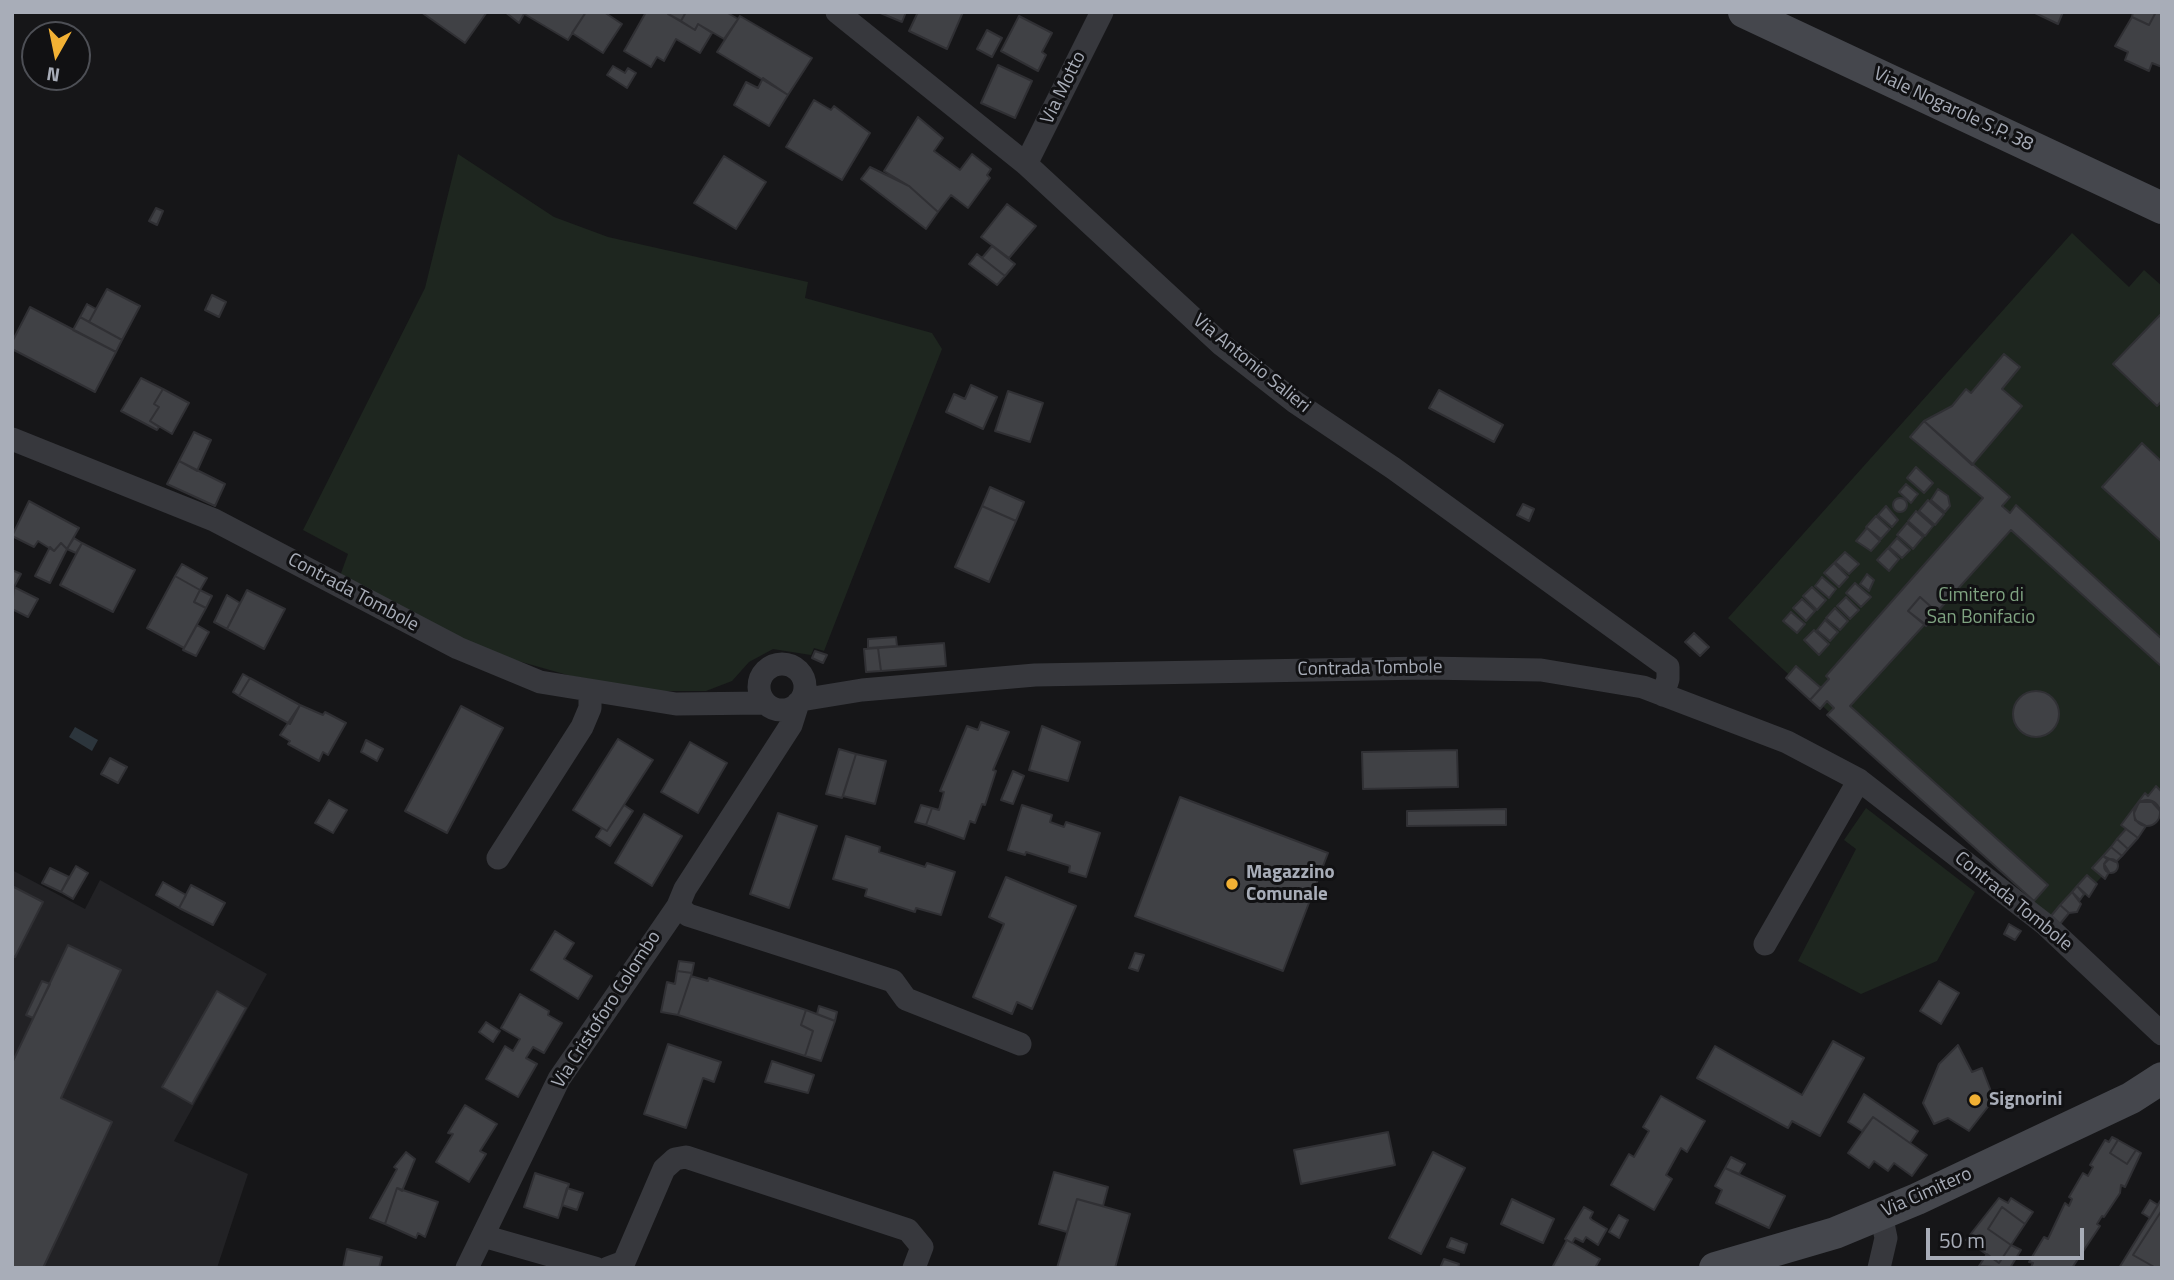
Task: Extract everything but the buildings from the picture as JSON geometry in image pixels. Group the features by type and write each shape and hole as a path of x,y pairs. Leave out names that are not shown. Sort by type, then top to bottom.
{"street":[{"name":"Via Antonio Salieri","path":"837,12 1026,164 1232,354 1295,402 1393,468 1668,667 1668,679 1663,695"},
{"name":"Via Motto","path":"1026,164 1101,12"},
{"name":"Viale Nogarole S.P. 38","path":"1744,12 2162,208"},
{"name":"Contrada Tombole","path":"12,439 214,520 458,648 540,682 677,704 766,704"},
{"path":"766,704 784,710 800,702 804,681 797,670 778,664 765,670 758,690 766,704 779,743"},
{"name":"Contrada Tombole","path":"800,702 862,690 1035,675 1425,668 1541,670 1643,687 1787,742 1859,780 2046,925 2161,1034"},
{"name":"Contrada Tombole","path":"704,704 725,695 765,670"},
{"name":"Contrada Tombole","path":"797,670 823,682 862,690"},
{"path":"498,858 582,727 590,708 590,692"},
{"name":"Via Cristoforo Colombo","path":"467,1268 559,1079 678,906 685,889 796,715 800,702"},
{"path":"1765,944 1859,780"},
{"path":"678,906 688,915 893,981 906,999 1020,1044"},
{"name":"Via Cimitero","path":"1714,1268 1835,1233 2131,1098 2162,1078"},
{"name":"Via Cimitero","path":"2131,1098 2162,1094"},
{"path":"618,1266 664,1169 675,1159 686,1157 908,1230 922,1247 914,1268"},
{"path":"1879,1268 1886,1238 1881,1213"},
{"path":"483,1236 595,1268"}],"shaded area":[{"path":"75,727 98,740 92,751 69,737"},
{"path":"12,870 85,909 100,880 267,974 174,1141 248,1174 217,1268 12,1268"}],"green space":[{"path":"458,154 554,217 608,237 808,282 805,298 932,333 942,349 824,651 814,648 811,655 773,649 749,662 732,681 706,691 658,691 571,676 511,659 458,637 340,576 348,554 303,530 425,288"},
{"name":"Cimitero di San Bonifacio","path":"2072,233 2129,287 2144,270 2162,286 2162,810 2058,925 1728,618"},
{"path":"1866,808 1975,892 1937,961 1861,994 1798,961 1856,849 1844,840"}],"place":[{"name":"Magazzino Comunale","path":"1232,884"},
{"name":"Signorini","path":"1975,1100"}]}
